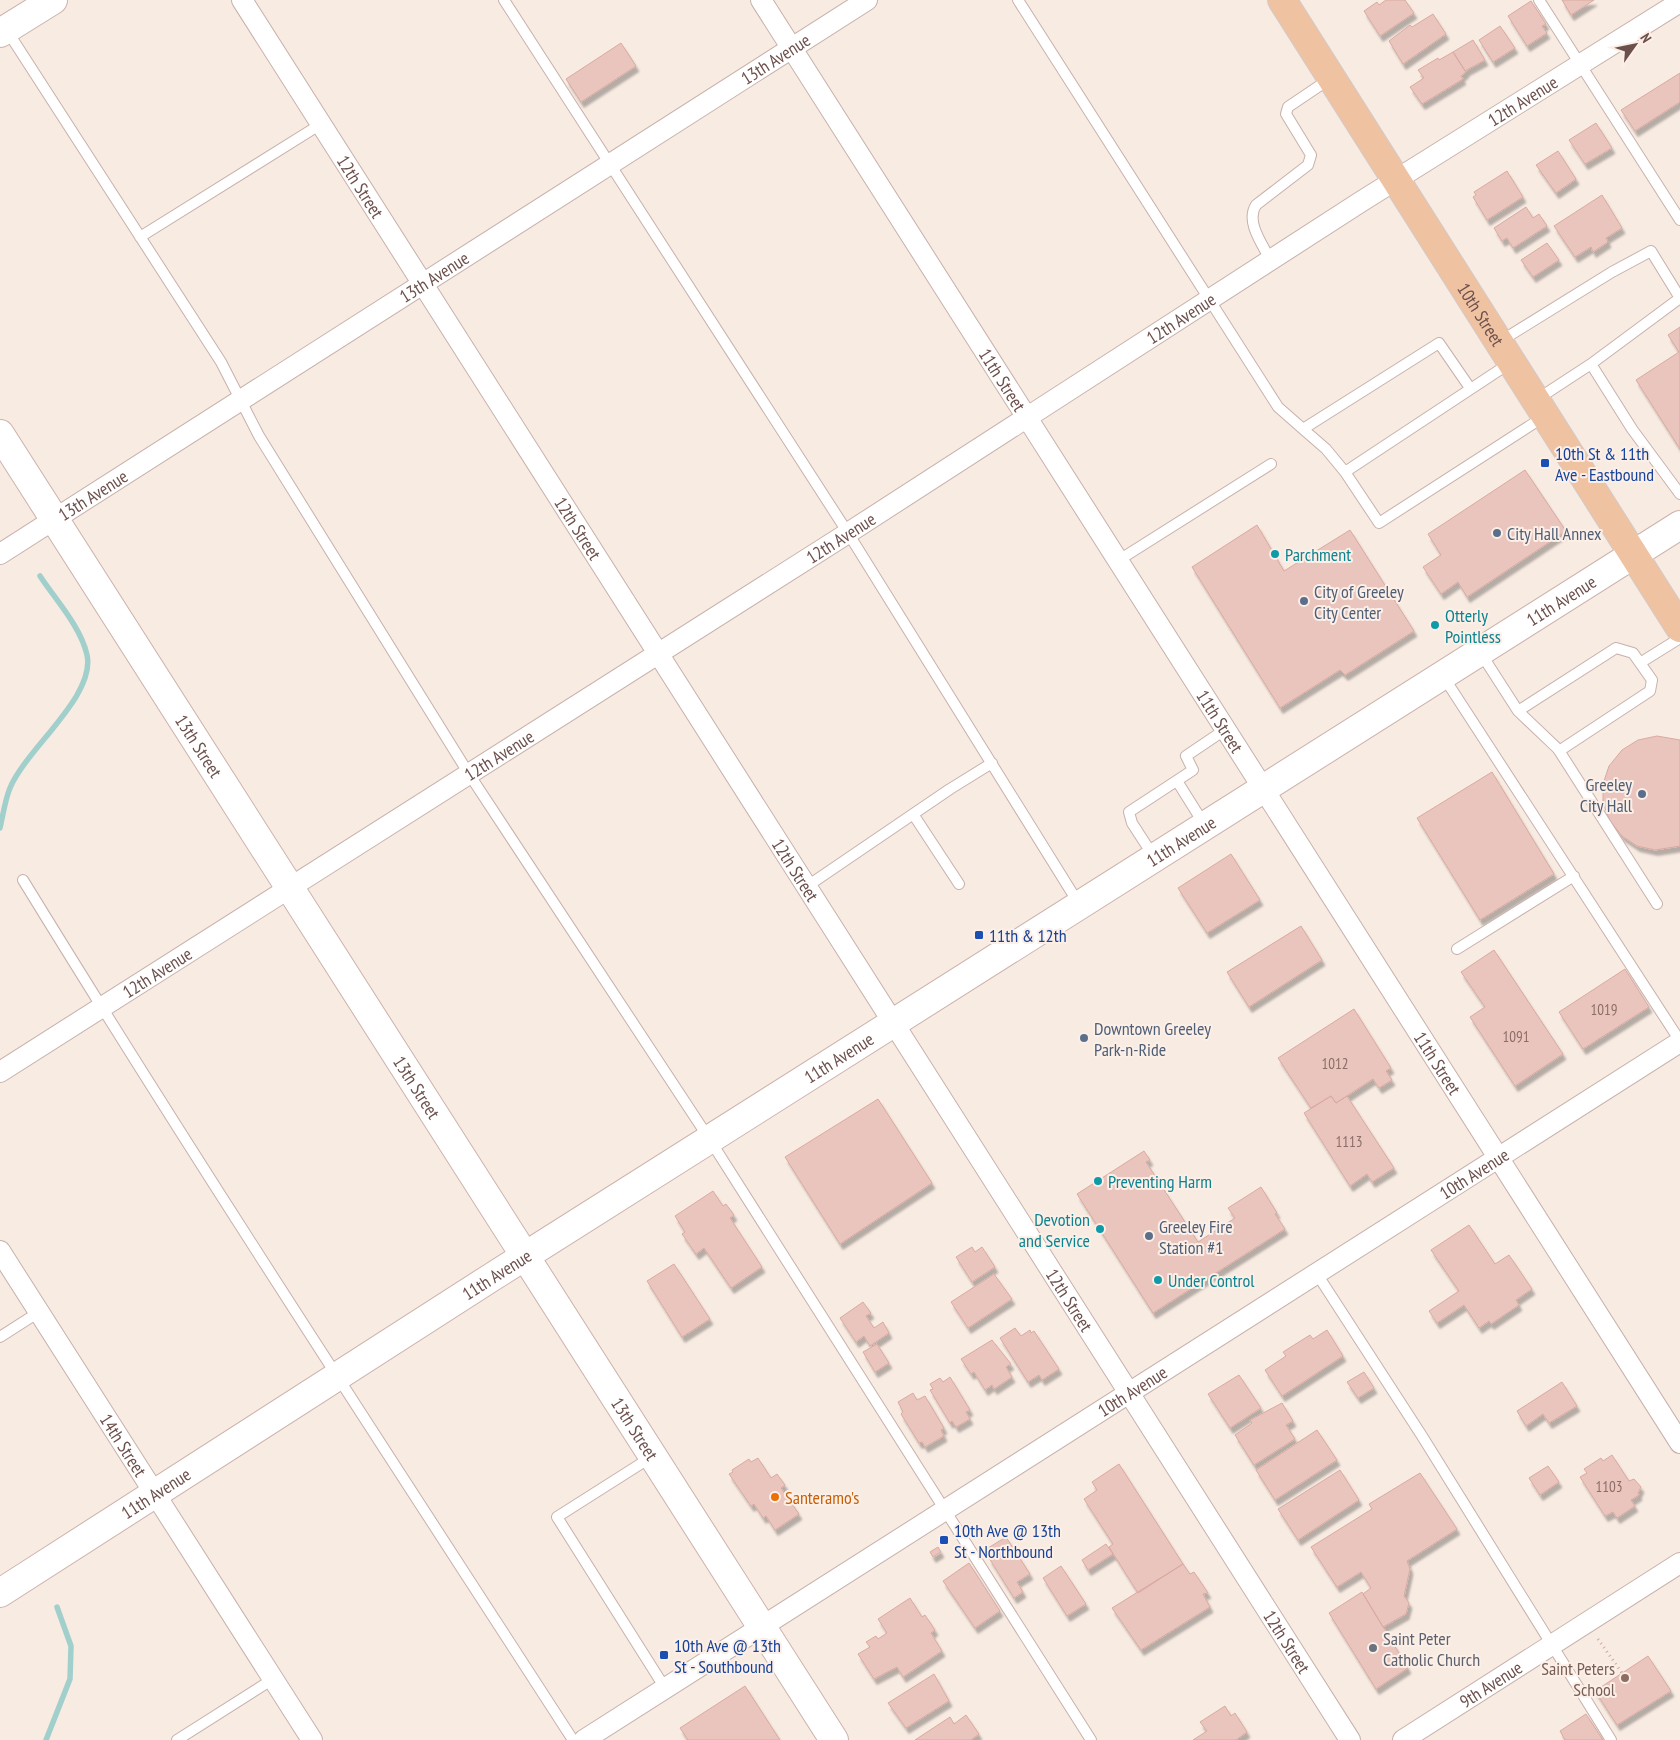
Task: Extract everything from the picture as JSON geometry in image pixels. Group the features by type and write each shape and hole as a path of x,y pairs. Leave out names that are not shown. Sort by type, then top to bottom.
{"main road":[{"path":"3,31 53,0"},
{"name":"10th Street","path":"1282,0 1680,628"},
{"name":"13th Street","path":"0,434 834,1740"},
{"name":"11th Avenue","path":"0,1593 1079,904 1680,525"}],"street":[{"name":"12th Street","path":"242,0 1350,1740"},
{"name":"11th Street","path":"761,0 1028,416 1680,1443"},
{"name":"13th Avenue","path":"0,554 867,0"},
{"name":"12th Avenue","path":"0,1072 1680,2"},
{"name":"10th Avenue","path":"584,1740 1680,1041"},
{"name":"14th Street","path":"0,1251 312,1740"},
{"name":"9th Avenue","path":"1403,1740 1680,1563"}],"lane":[{"path":"504,0 848,533 1079,904"},
{"path":"1018,0 1208,301 1278,407 1326,449 1345,472 1379,523 1540,408 1591,364 1680,298 1651,252 1612,272 1505,352 1470,388 1345,472"},
{"path":"1539,0 1680,220"},
{"path":"3,31 140,237 220,362 259,436 469,774 710,1140 1091,1740"},
{"path":"1271,261 1251,219 1253,210 1256,205 1308,165 1311,155 1286,114 1288,107 1331,77"},
{"path":"140,237 321,124"},
{"path":"1303,429 1439,344 1470,388"},
{"path":"1591,364 1632,429 1680,494"},
{"path":"1118,560 1271,464"},
{"path":"1640,663 1680,638"},
{"path":"1518,711 1616,648 1630,651 1652,680 1650,691 1559,751"},
{"path":"1480,652 1518,711 1559,751 1657,904"},
{"path":"1443,675 1680,1041"},
{"path":"1154,857 1132,823 1129,812 1193,770 1186,756 1226,729"},
{"path":"806,886 992,763"},
{"path":"1177,781 1204,825"},
{"path":"913,814 960,884"},
{"path":"1457,949 1574,876"},
{"path":"23,880 101,1008 337,1377 573,1740"},
{"path":"1316,1274 1422,1436 1611,1740"},
{"path":"0,1337 39,1312"},
{"path":"653,1456 557,1517 665,1688"},
{"path":"177,1740 273,1679"}],"path":[{"path":"1598,1638 1622,1673"}],"building":[{"path":"1386,0 1405,0 1414,13 1380,36 1364,11 1377,2 1379,5"},
{"path":"1562,0 1594,0 1571,15"},
{"path":"1531,1 1546,24 1542,26 1547,33 1527,46 1508,16"},
{"path":"1433,14 1446,34 1403,64 1389,41 1410,25 1412,27"},
{"path":"1500,26 1515,48 1493,62 1479,40"},
{"path":"1473,40 1485,60 1465,71 1453,52"},
{"path":"621,43 636,66 581,102 566,79"},
{"path":"1453,52 1466,72 1461,76 1463,79 1422,104 1410,87 1424,78 1418,70 1438,58 1439,60"},
{"path":"1680,73 1680,102 1635,131 1621,110"},
{"path":"1596,123 1612,148 1585,164 1569,140"},
{"path":"1558,151 1576,179 1556,193 1536,165"},
{"path":"1507,171 1523,197 1487,220 1473,197 1476,195 1474,192"},
{"path":"1602,195 1622,228 1606,238 1608,242 1593,252 1591,247 1575,257 1554,226"},
{"path":"1526,207 1533,218 1539,214 1547,226 1513,248 1507,238 1502,241 1494,228"},
{"path":"1547,243 1559,260 1533,277 1521,260"},
{"path":"1680,327 1680,449 1636,380 1679,352 1668,335"},
{"name":"City Hall Annex","path":"1525,470 1566,531 1467,597 1458,582 1441,594 1423,567 1441,555 1428,534"},
{"name":"City of Greeley City Center","path":"1257,525 1284,571 1350,530 1414,631 1345,675 1340,670 1280,708 1192,567"},
{"name":"Greeley City Hall","path":"1657,736 1680,740 1680,846 1655,850 1637,846 1622,836 1610,821 1603,803 1603,784 1609,766 1622,750 1638,740"},
{"path":"1492,772 1554,874 1480,920 1417,818"},
{"path":"1231,854 1260,900 1207,933 1178,888"},
{"path":"1301,926 1322,960 1249,1007 1227,972"},
{"path":"1494,950 1563,1054 1515,1086 1470,1017 1485,1007 1461,972"},
{"path":"1625,969 1649,1007 1583,1049 1559,1012"},
{"path":"1354,1009 1391,1068 1386,1071 1392,1080 1379,1088 1373,1079 1336,1103 1331,1096 1311,1108 1278,1058"},
{"path":"1331,1096 1336,1103 1347,1096 1394,1168 1372,1182 1367,1174 1350,1186 1304,1113"},
{"path":"878,1099 932,1183 840,1244 785,1157"},
{"name":"Greeley Fire Station #1","path":"1144,1151 1150,1160 1146,1162 1198,1242 1235,1218 1228,1208 1261,1187 1285,1229 1153,1313 1077,1194"},
{"path":"713,1191 723,1206 726,1204 734,1215 730,1218 762,1267 731,1288 704,1248 696,1254 682,1234 685,1232 675,1216"},
{"path":"1469,1225 1495,1264 1509,1255 1532,1289 1516,1300 1519,1305 1491,1324 1489,1321 1479,1328 1464,1305 1437,1323 1429,1311 1459,1291 1431,1250"},
{"path":"972,1247 975,1252 982,1247 995,1267 972,1282 956,1257"},
{"path":"674,1264 710,1319 682,1337 647,1281"},
{"path":"994,1274 1012,1299 968,1328 951,1302"},
{"path":"863,1302 871,1313 866,1316 874,1328 883,1322 889,1333 870,1346 864,1336 856,1342 840,1318"},
{"path":"1015,1328 1021,1336 1030,1330 1031,1333 1034,1331 1059,1369 1042,1380 1039,1375 1028,1382 1000,1338"},
{"path":"1327,1330 1343,1356 1282,1396 1265,1370 1286,1356 1283,1352 1310,1335 1313,1339"},
{"path":"992,1340 1011,1364 1006,1367 1012,1377 994,1389 992,1385 985,1390 974,1372 971,1374 961,1359"},
{"path":"877,1344 889,1363 875,1372 863,1352"},
{"path":"1364,1372 1374,1388 1358,1398 1347,1382"},
{"path":"1239,1375 1261,1408 1230,1428 1208,1394"},
{"path":"950,1377 970,1410 966,1412 970,1419 956,1427 952,1421 950,1423 930,1390 933,1389 930,1384 940,1378 943,1382"},
{"path":"1562,1382 1577,1406 1549,1423 1543,1414 1526,1426 1517,1411"},
{"path":"913,1393 917,1400 925,1396 944,1428 941,1430 944,1436 925,1447 922,1442 919,1443 901,1414 903,1412 898,1402"},
{"path":"1282,1403 1293,1421 1286,1425 1295,1439 1254,1465 1235,1435 1252,1423 1250,1420"},
{"path":"1317,1430 1337,1460 1275,1500 1256,1470"},
{"path":"1612,1455 1629,1481 1634,1479 1641,1487 1639,1495 1631,1500 1635,1506 1617,1518 1613,1512 1605,1516 1580,1477 1587,1473 1584,1469 1601,1458 1603,1461"},
{"path":"758,1458 771,1478 777,1474 785,1485 781,1488 799,1514 775,1530 766,1516 763,1518 754,1504 751,1506 729,1474 749,1459 751,1462"},
{"path":"1119,1464 1183,1564 1138,1593 1109,1547 1113,1544 1084,1499 1097,1490 1092,1482"},
{"path":"1548,1466 1559,1482 1540,1495 1529,1478"},
{"path":"1340,1470 1359,1500 1298,1540 1278,1509"},
{"path":"1420,1473 1457,1529 1407,1561 1410,1569 1404,1596 1409,1603 1406,1614 1383,1627 1363,1594 1371,1588 1361,1572 1337,1587 1311,1547 1372,1509 1369,1504"},
{"path":"1006,1537 1030,1574 1017,1582 1023,1592 1014,1598 989,1558 992,1555 988,1548"},
{"path":"1106,1544 1113,1554 1088,1570 1082,1560"},
{"path":"938,1547 941,1552 933,1557 930,1552"},
{"path":"969,1563 1000,1611 975,1628 943,1581"},
{"path":"1183,1564 1190,1574 1194,1572 1208,1593 1203,1594 1210,1607 1141,1650 1112,1608"},
{"path":"1061,1566 1086,1604 1067,1616 1043,1578"},
{"name":"Saint Peter Catholic Church","path":"1362,1592 1408,1668 1376,1689 1329,1613"},
{"path":"910,1598 922,1617 925,1615 935,1630 931,1633 942,1651 903,1677 897,1667 874,1679 858,1654 870,1647 866,1642 876,1636 878,1639 887,1633 878,1619"},
{"path":"1648,1656 1671,1691 1617,1725 1595,1691"},
{"path":"934,1674 949,1701 906,1728 888,1703"},
{"path":"745,1686 780,1740 688,1740 680,1728"},
{"path":"1225,1706 1231,1716 1235,1713 1247,1732 1236,1740 1193,1740 1207,1731 1200,1722"},
{"path":"1586,1714 1603,1740 1565,1740 1560,1731"},
{"path":"966,1715 979,1734 971,1740 915,1740 950,1717 954,1724"}],"waterway":[{"path":"0,828 8,793 18,773 71,705 81,688 87,671 87,655 79,634 40,576"},
{"path":"46,1740 70,1679 71,1646 57,1607"}],"place":[{"name":"10th St & 11th Ave - Eastbound","path":"1545,463"},
{"name":"City Hall Annex","path":"1497,533"},
{"name":"Parchment","path":"1275,554"},
{"name":"City of Greeley City Center","path":"1304,601"},
{"name":"Otterly Pointless","path":"1435,625"},
{"name":"Greeley City Hall","path":"1642,794"},
{"name":"11th & 12th","path":"979,935"},
{"name":"Downtown Greeley Park-n-Ride","path":"1084,1038"},
{"name":"Preventing Harm","path":"1098,1181"},
{"name":"Devotion and Service","path":"1100,1229"},
{"name":"Greeley Fire Station #1","path":"1149,1236"},
{"name":"Under Control","path":"1158,1280"},
{"name":"Santeramo's","path":"775,1497"},
{"name":"10th Ave @ 13th St - Northbound","path":"944,1540"},
{"name":"Saint Peter Catholic Church","path":"1373,1648"},
{"name":"10th Ave @ 13th St - Southbound","path":"664,1655"},
{"name":"Saint Peters School","path":"1625,1678"}]}
